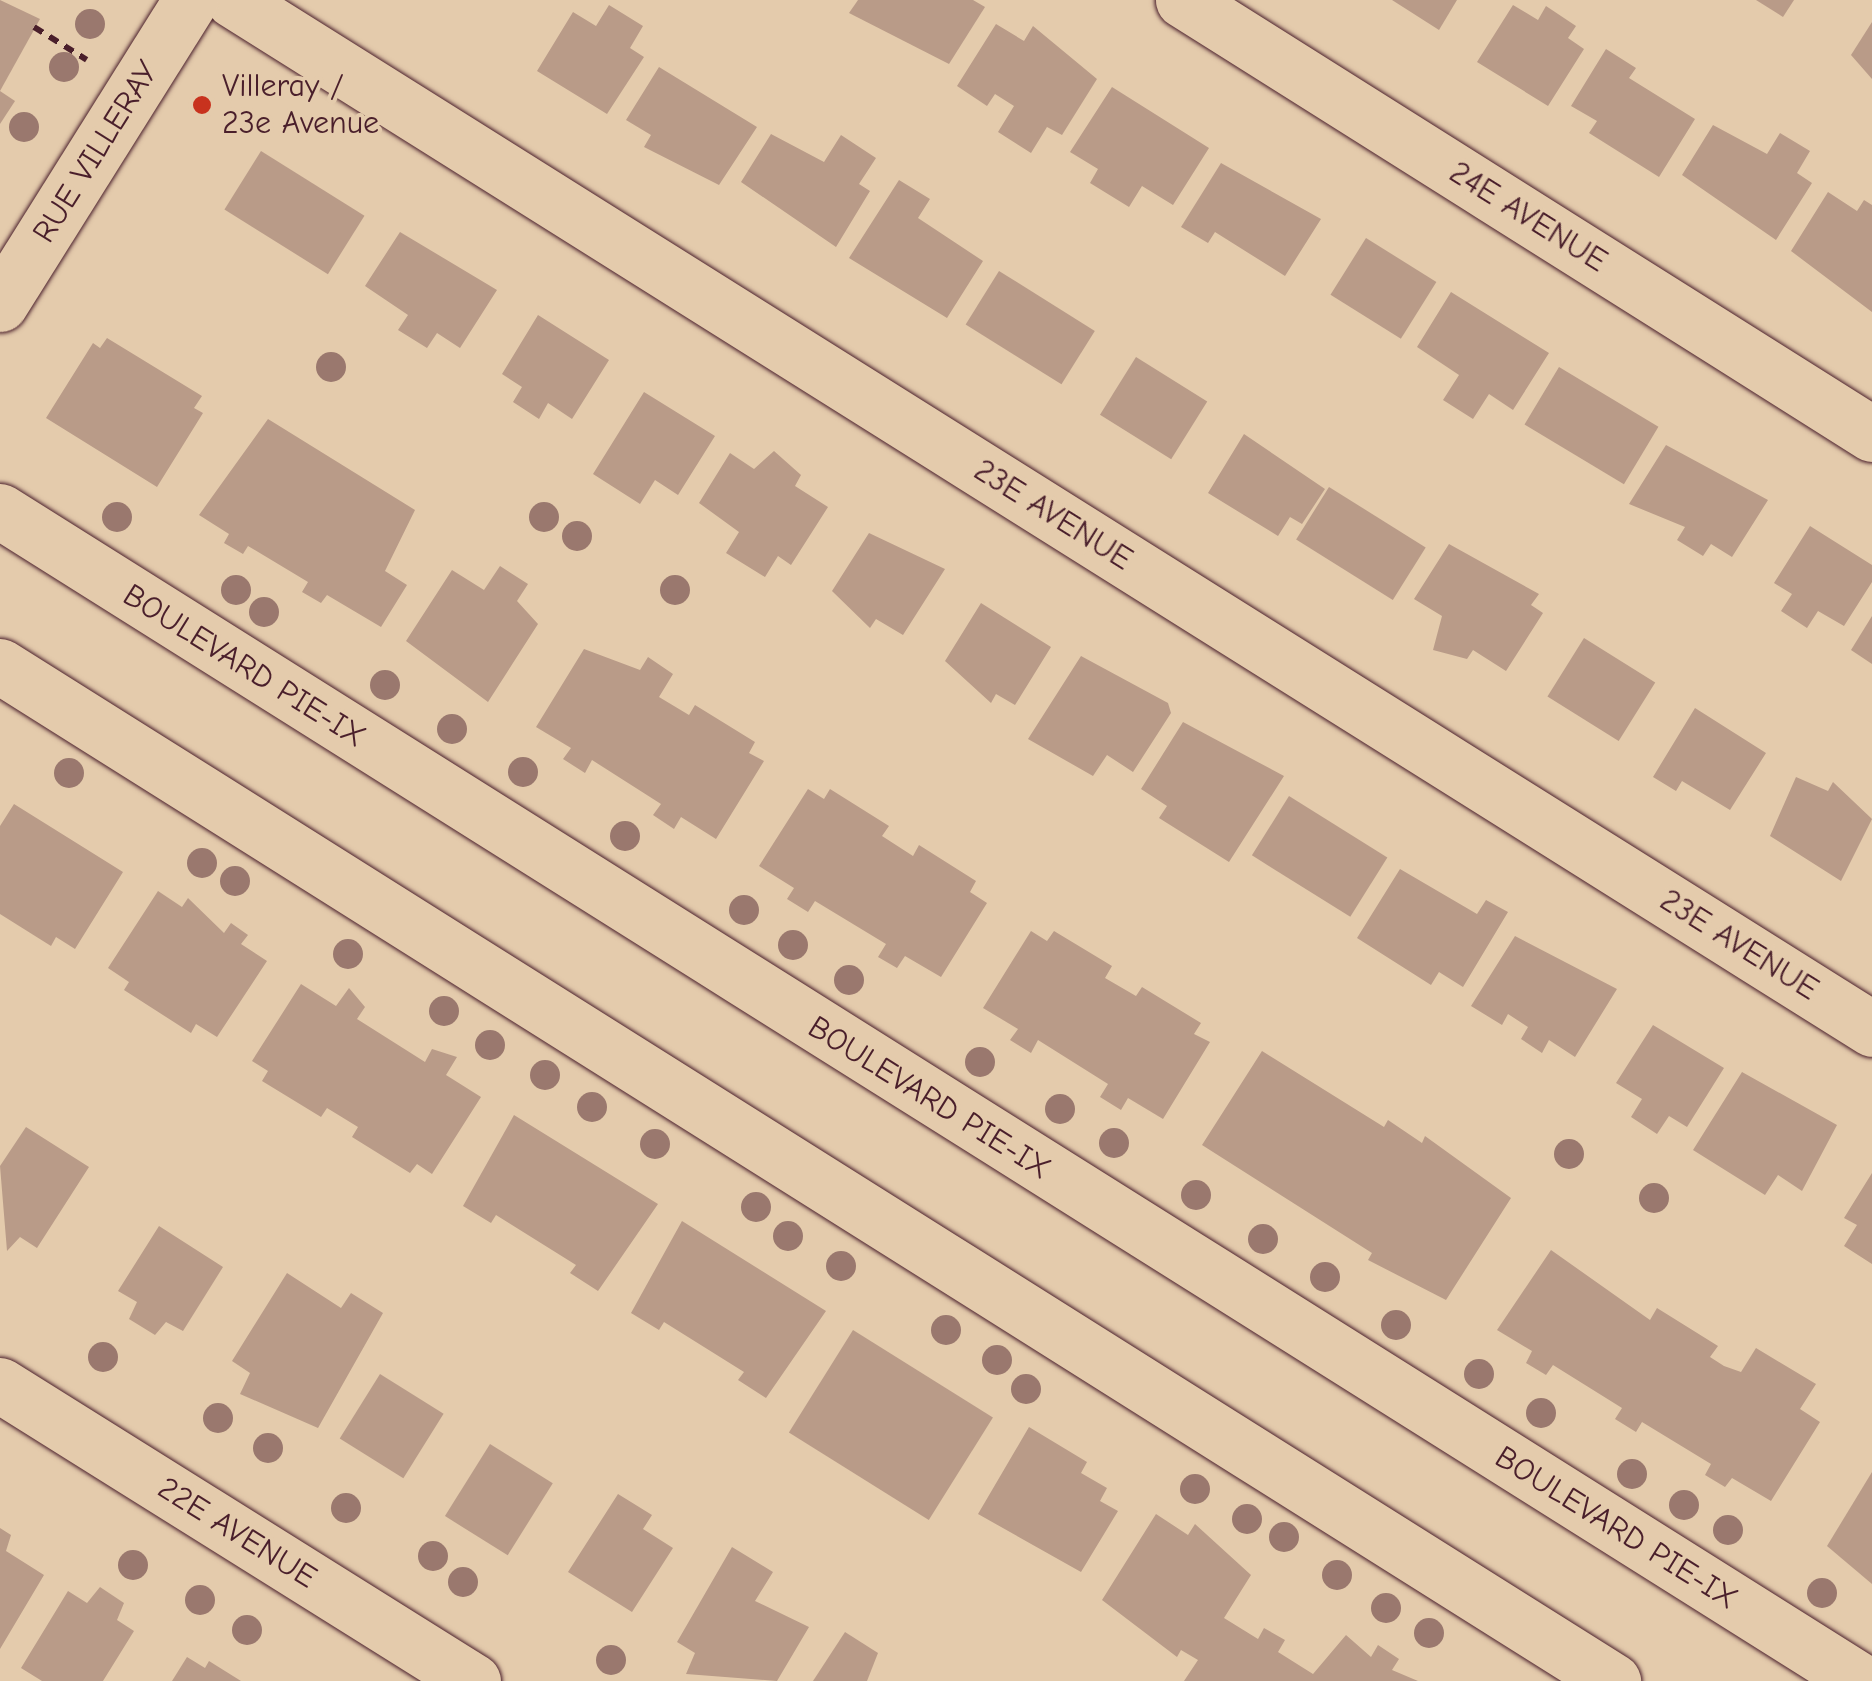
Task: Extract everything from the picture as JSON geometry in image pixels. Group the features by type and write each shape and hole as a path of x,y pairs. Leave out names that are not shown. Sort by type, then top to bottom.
{"main road":[{"name":"RUE VILLERAY","path":"0,304 191,0"},
{"name":"23E AVENUE","path":"233,0 1872,1029"},
{"name":"24E AVENUE","path":"1183,0 1872,434"},
{"name":"BOULEVARD PIE-IX","path":"0,511 1861,1681"},
{"path":"0,666 1613,1681"},
{"name":"22E AVENUE","path":"0,1385 473,1681"}],"path":[{"path":"34,27 86,60"}],"building":[{"path":"0,0 40,19 0,91"},
{"path":"858,0 973,0 985,7 949,64 849,13"},
{"path":"1392,0 1457,0 1439,30"},
{"path":"1756,0 1794,0 1783,17"},
{"path":"609,5 643,26 630,48 644,57 607,114 537,71 573,12 596,26"},
{"path":"1513,5 1538,20 1546,6 1576,26 1568,38 1584,49 1548,106 1477,62"},
{"path":"1872,22 1872,79 1851,55"},
{"path":"996,24 1024,41 1033,26 1097,79 1062,135 1047,127 1031,153 998,132 1014,106 995,94 987,106 957,86"},
{"path":"1606,49 1636,68 1629,78 1695,119 1659,177 1589,133 1597,121 1571,106"},
{"path":"659,67 757,127 719,185 644,147 651,135 626,120"},
{"path":"1112,87 1209,148 1173,205 1142,186 1129,207 1090,183 1098,169 1070,152"},
{"path":"0,91 15,101 0,124"},
{"path":"1713,125 1767,154 1780,133 1810,151 1797,173 1812,183 1776,240 1682,175"},
{"path":"771,134 824,162 841,135 876,158 859,184 870,191 836,247 741,182"},
{"path":"261,151 364,216 328,274 224,210"},
{"path":"1221,163 1321,219 1285,276 1215,232 1208,243 1181,227"},
{"path":"899,180 930,199 918,218 983,261 947,318 849,258"},
{"path":"1828,192 1857,211 1864,200 1872,205 1872,312 1791,251"},
{"path":"400,232 497,290 460,348 437,333 427,348 398,330 408,315 365,286"},
{"path":"1366,238 1436,282 1401,339 1330,295"},
{"path":"999,271 1095,331 1061,384 966,324"},
{"path":"1451,292 1549,353 1513,410 1489,394 1473,419 1443,400 1459,375 1417,347"},
{"path":"538,315 609,360 572,419 548,403 539,419 513,402 522,387 502,374"},
{"path":"107,338 202,396 194,408 203,413 157,487 46,418 93,343 100,348"},
{"path":"1136,357 1207,402 1171,459 1100,415"},
{"path":"1559,367 1658,427 1624,484 1524,424"},
{"path":"644,392 715,436 678,495 655,480 640,504 593,474"},
{"path":"268,419 415,510 385,571 407,585 381,627 327,595 321,603 302,592 308,582 248,546 243,554 224,543 229,534 199,515"},
{"path":"1244,434 1325,489 1302,524 1290,517 1278,536 1208,493"},
{"path":"1666,445 1768,500 1732,557 1711,544 1703,556 1677,540 1685,527 1629,504"},
{"path":"774,451 801,475 795,486 828,507 791,565 778,556 765,577 726,553 739,532 699,503 730,453 754,469"},
{"path":"1329,487 1426,547 1393,600 1296,540"},
{"path":"1810,526 1872,565 1872,582 1844,626 1818,611 1807,628 1781,611 1792,594 1774,583"},
{"path":"869,533 945,569 903,635 876,619 870,628 832,591"},
{"path":"1449,544 1539,594 1531,605 1543,613 1506,671 1473,650 1467,659 1433,650 1442,616 1414,599"},
{"path":"500,566 528,584 517,601 538,624 488,702 406,641 452,570 484,590"},
{"path":"981,603 1051,647 1015,705 996,694 991,703 945,661"},
{"path":"1872,616 1872,664 1851,650"},
{"path":"1584,638 1655,683 1619,741 1547,697"},
{"path":"584,649 640,670 648,657 673,674 659,697 689,715 695,705 755,742 749,753 764,761 716,839 681,817 674,829 653,815 661,804 592,760 585,773 563,759 571,748 536,727"},
{"path":"1081,656 1168,703 1171,713 1133,772 1107,755 1093,776 1028,739"},
{"path":"1695,708 1766,753 1730,810 1682,781 1676,791 1653,777"},
{"path":"1183,722 1284,776 1229,862 1159,818 1167,806 1141,789"},
{"path":"1796,777 1828,791 1833,782 1872,819 1841,881 1770,836"},
{"path":"808,789 824,799 830,789 889,826 882,836 913,856 919,845 976,881 970,892 987,903 941,977 905,956 897,968 878,957 886,944 815,901 808,912 787,899 794,888 759,866"},
{"path":"1289,796 1387,857 1350,917 1252,855"},
{"path":"14,804 123,872 75,949 56,937 51,946 0,914 0,826"},
{"path":"1400,869 1477,914 1486,900 1508,912 1463,987 1439,972 1431,985 1357,938"},
{"path":"158,891 182,907 188,898 224,933 231,923 248,935 241,944 267,961 217,1037 196,1024 191,1033 124,990 129,982 108,968"},
{"path":"1031,931 1047,941 1054,931 1112,966 1105,978 1136,996 1142,987 1201,1023 1194,1034 1210,1042 1163,1119 1128,1098 1121,1110 1100,1097 1108,1084 1038,1040 1031,1053 1010,1040 1018,1029 983,1008"},
{"path":"1515,936 1617,989 1575,1057 1549,1040 1542,1053 1521,1039 1528,1027 1508,1014 1502,1025 1471,1006"},
{"path":"301,984 336,1006 349,988 365,1007 357,1019 425,1062 432,1049 457,1057 446,1075 481,1097 432,1174 417,1164 410,1173 352,1137 358,1127 327,1108 321,1117 262,1081 268,1071 252,1061"},
{"path":"1653,1025 1724,1068 1687,1127 1669,1116 1657,1134 1631,1117 1642,1099 1616,1083"},
{"path":"1262,1051 1384,1127 1388,1120 1422,1143 1425,1136 1511,1198 1446,1300 1368,1260 1372,1253 1202,1145"},
{"path":"1742,1072 1837,1125 1802,1191 1778,1175 1765,1195 1693,1150"},
{"path":"514,1115 658,1204 598,1291 570,1273 576,1265 496,1215 491,1223 463,1206"},
{"path":"26,1127 89,1167 37,1248 20,1237 7,1251 0,1166"},
{"path":"1872,1173 1872,1264 1844,1246 1857,1225 1844,1218"},
{"path":"682,1221 826,1311 766,1398 738,1380 744,1372 664,1322 659,1330 631,1313"},
{"path":"159,1226 223,1267 183,1331 166,1322 155,1335 129,1319 137,1302 118,1291"},
{"path":"1551,1250 1650,1320 1657,1308 1718,1346 1710,1357 1724,1366 1741,1372 1756,1348 1816,1384 1800,1409 1820,1422 1771,1501 1732,1478 1725,1487 1705,1475 1711,1464 1642,1422 1636,1432 1615,1419 1622,1408 1553,1365 1546,1375 1526,1363 1532,1351 1497,1330"},
{"path":"287,1273 341,1308 351,1293 383,1313 318,1428 240,1394 250,1373 232,1361"},
{"path":"853,1330 993,1417 929,1520 789,1433"},
{"path":"380,1374 444,1414 403,1478 340,1438"},
{"path":"1029,1427 1087,1462 1081,1473 1107,1488 1100,1501 1118,1511 1081,1572 978,1514"},
{"path":"490,1444 553,1483 508,1555 445,1516"},
{"path":"1872,1472 1872,1584 1827,1546"},
{"path":"618,1494 652,1515 643,1529 673,1548 632,1612 568,1572"},
{"path":"1156,1514 1188,1535 1195,1524 1251,1575 1224,1618 1258,1639 1264,1628 1285,1640 1278,1652 1313,1674 1346,1635 1371,1657 1378,1645 1399,1659 1392,1670 1418,1681 1184,1681 1198,1660 1181,1650 1177,1657 1102,1600"},
{"path":"0,1528 11,1535 6,1551 44,1575 0,1649"},
{"path":"732,1547 773,1572 755,1601 809,1627 777,1681 686,1674 695,1653 677,1642"},
{"path":"100,1587 124,1603 117,1620 134,1631 103,1681 42,1681 21,1668 68,1591 87,1603"},
{"path":"845,1632 878,1653 867,1681 813,1681"},
{"path":"187,1657 205,1668 209,1661 241,1681 172,1681"}],"place":[{"name":"Villeray / 23e Avenue","path":"202,105"}]}
